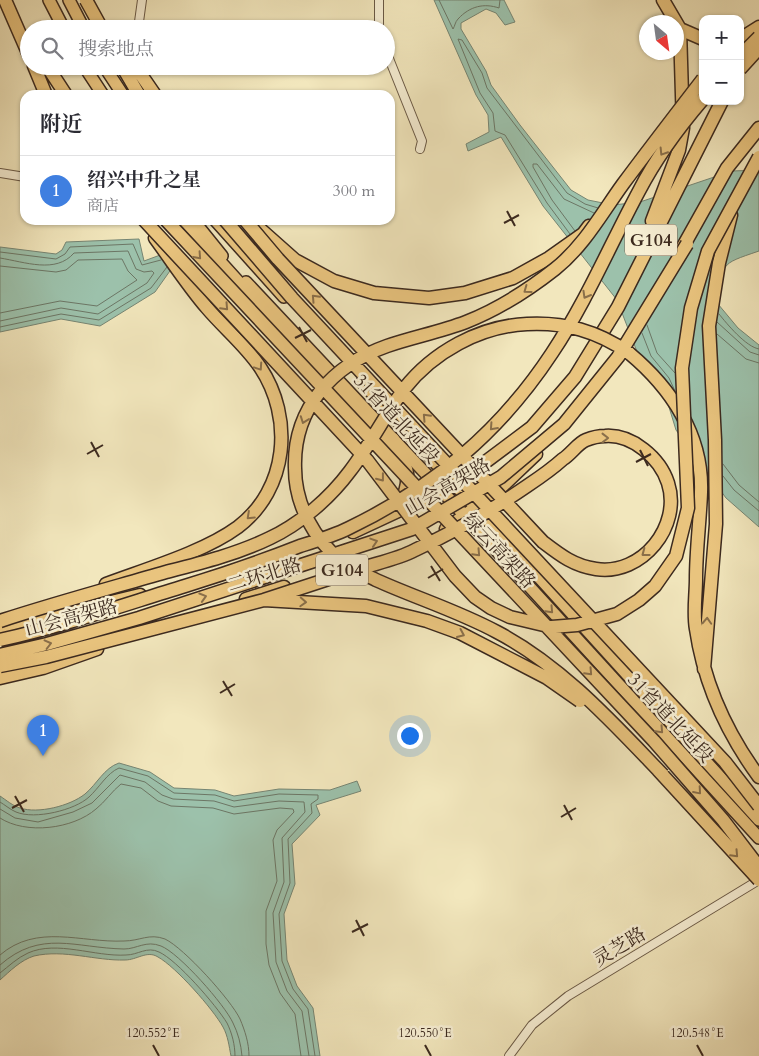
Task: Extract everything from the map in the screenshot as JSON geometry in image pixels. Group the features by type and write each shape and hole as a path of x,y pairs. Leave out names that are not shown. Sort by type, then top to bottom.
{"highway":[{"path":"6,0 20,22"},
{"path":"6,0 20,33"},
{"path":"662,0 672,15"},
{"path":"88,2 97,20"},
{"path":"88,2 103,20"},
{"path":"744,37 759,27"},
{"path":"684,28 699,37"},
{"path":"744,51 759,37"},
{"path":"744,65 759,48"},
{"path":"744,56 759,59"},
{"path":"618,307 670,175 683,128 680,60"},
{"path":"38,75 44,90"},
{"path":"54,75 63,90"},
{"path":"126,75 136,90"},
{"path":"141,75 152,90"},
{"path":"256,225 295,260 334,281 374,293 429,298 464,293 513,278 549,258 583,234 699,84"},
{"name":"山会高架路","path":"0,640 52,628 240,568 348,529 417,490 458,461 489,432 528,387 554,350 595,279 640,190 680,127 699,104"},
{"name":"G104","path":"0,629 257,565 330,541 396,514 456,484 532,426 575,377 618,307 720,105"},
{"name":"二环北路","path":"0,678 43,668 174,621 410,551 465,517 571,422 619,357 727,168 759,128"},
{"name":"山会高架路","path":"0,654 47,644 139,618 412,529 501,477 564,424 618,357 736,163 759,135"},
{"path":"147,225 367,460 455,576 476,597 510,617 552,626 577,625 617,614 639,600 655,586 676,556 688,508 682,368 691,308 708,251 757,159"},
{"path":"704,670 716,524 715,440 709,326 718,264 727,225 757,159"},
{"path":"622,186 580,246 558,267 519,296 493,311 464,323 385,346 343,368 317,394 304,418 294,453 295,486 312,528 326,548 345,565 390,586 462,614 501,633 557,672 605,715 759,880"},
{"path":"59,603 184,554 237,528 254,513 264,499 275,479 280,462 281,420 274,394 267,379 250,354 206,307 146,225"},
{"name":"绿云高架路","path":"171,225 654,741 723,820 759,867"},
{"path":"187,225 409,471"},
{"name":"绿云高架路","path":"229,225 292,298 725,762 759,806"},
{"path":"0,666 46,657 264,600 414,551 464,525 495,505 502,501 504,500 510,496 526,487 585,440 606,436 628,441 646,450 659,465 665,477 670,502 670,516 655,546 631,562 615,568 598,569 564,559 543,542 509,505 504,500 502,498 496,491 462,455 428,418 278,259 249,225"},
{"path":"0,622 59,603 224,556 271,538 300,519 329,496 350,471 405,388 433,359 464,341 498,326 552,323 583,329 609,340 629,353 666,387 689,429 697,457 701,491 696,552 695,627 704,670 730,734 759,777"},
{"path":"393,439 409,471 407,490 396,514"},
{"path":"264,600 366,606 410,616 460,633 547,678 598,713 663,775"}],"main road":[{"path":"49,0 59,20"},
{"path":"69,0 79,20"},
{"path":"90,75 100,90"},
{"path":"110,75 120,90"},
{"path":"124,75 130,90"},
{"name":"31省道北延段","path":"197,225 224,259 443,492 759,838"},
{"path":"219,225 478,507 759,820"}],"street":[{"path":"139,20 142,0"},
{"path":"379,0 379,20"},
{"path":"395,74 422,141 420,149"},
{"path":"0,173 20,176"},
{"name":"灵芝路","path":"509,1056 532,1024 568,996 759,880"}],"water":[{"path":"434,0 504,0 515,22 505,25 496,13 486,9 461,23 461,29 486,71 491,85 520,125 571,190 588,200 613,205 640,202 732,171 759,170 759,251 736,259 725,267 721,280 718,304 738,328 759,345 759,527 726,498 676,430 665,394 641,362 617,300 543,206 501,137 468,151 466,144 489,132 488,115 476,95"},
{"path":"139,239 144,261 171,251 177,261 155,292 100,326 61,319 0,332 0,247 56,254 62,250 66,242"},
{"path":"119,763 150,772 174,788 215,790 234,796 279,789 330,790 357,781 361,791 316,805 320,815 292,844 295,884 284,914 287,960 297,986 313,1008 320,1056 231,1056 225,1030 218,1019 194,989 166,962 154,955 114,960 68,954 45,954 34,956 20,963 0,980 0,796 15,806 27,810 54,808 71,802 85,794 105,772"}],"place":[{"name":"绍兴中升之星","path":"43,756"}]}
